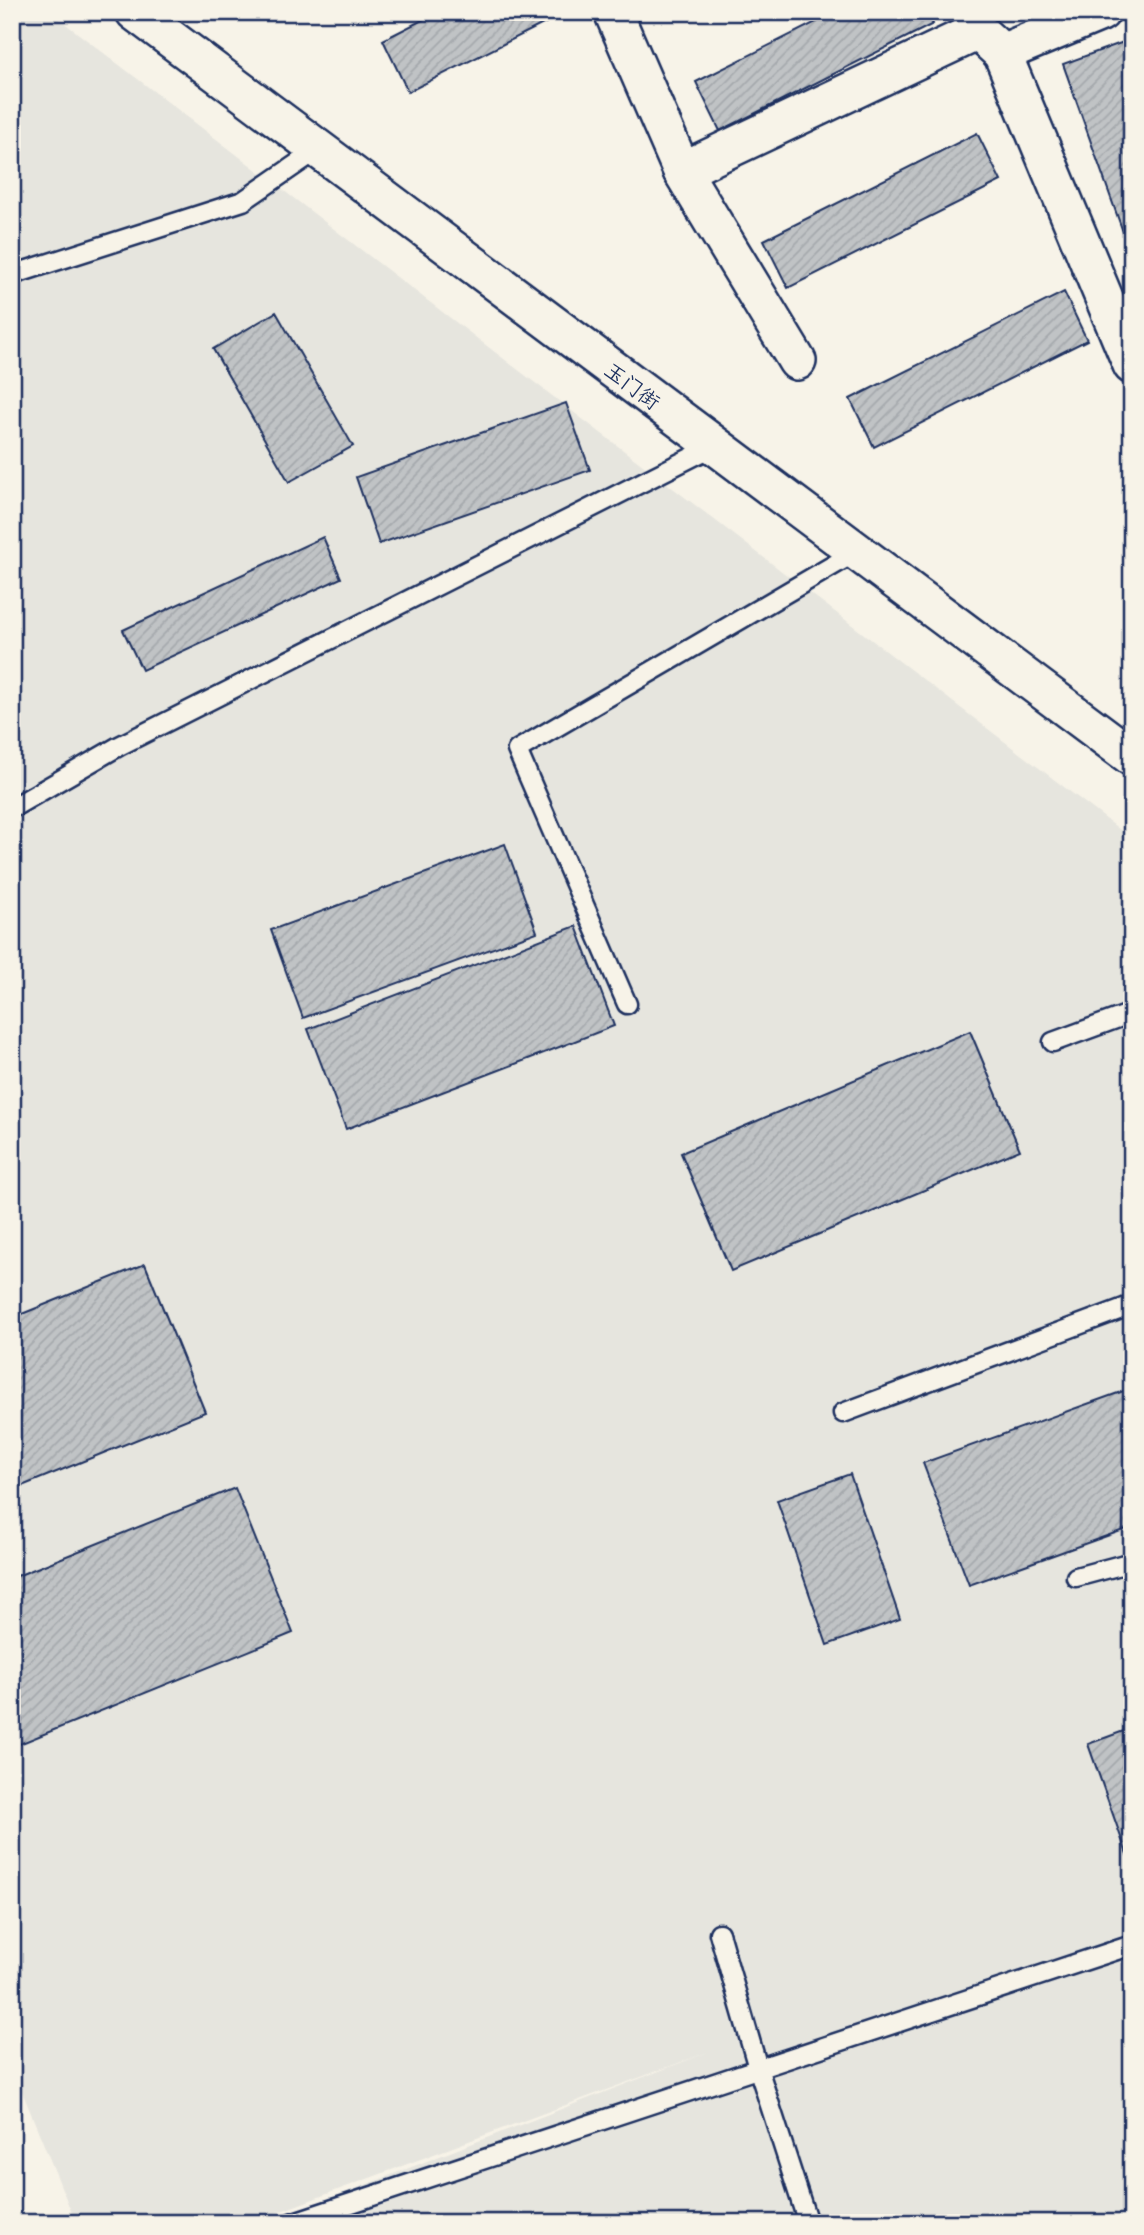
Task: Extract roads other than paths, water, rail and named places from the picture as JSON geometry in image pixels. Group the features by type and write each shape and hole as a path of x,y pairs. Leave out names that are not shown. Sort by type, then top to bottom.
{"street":[{"name":"玉门街","path":"135,12 1132,757"},
{"path":"613,12 682,171 797,361"},
{"path":"1002,53 1101,12"},
{"path":"682,171 978,31 1002,53 1132,365"}],"lane":[{"path":"12,275 243,201 317,150"},
{"path":"12,808 119,746 714,446"},
{"path":"627,1004 517,750 856,552"},
{"path":"1054,1042 1132,1013"},
{"path":"843,1413 1132,1305"},
{"path":"1076,1577 1132,1562"},
{"path":"719,1934 758,2068 808,2223"},
{"path":"291,2223 1132,1945"}]}
